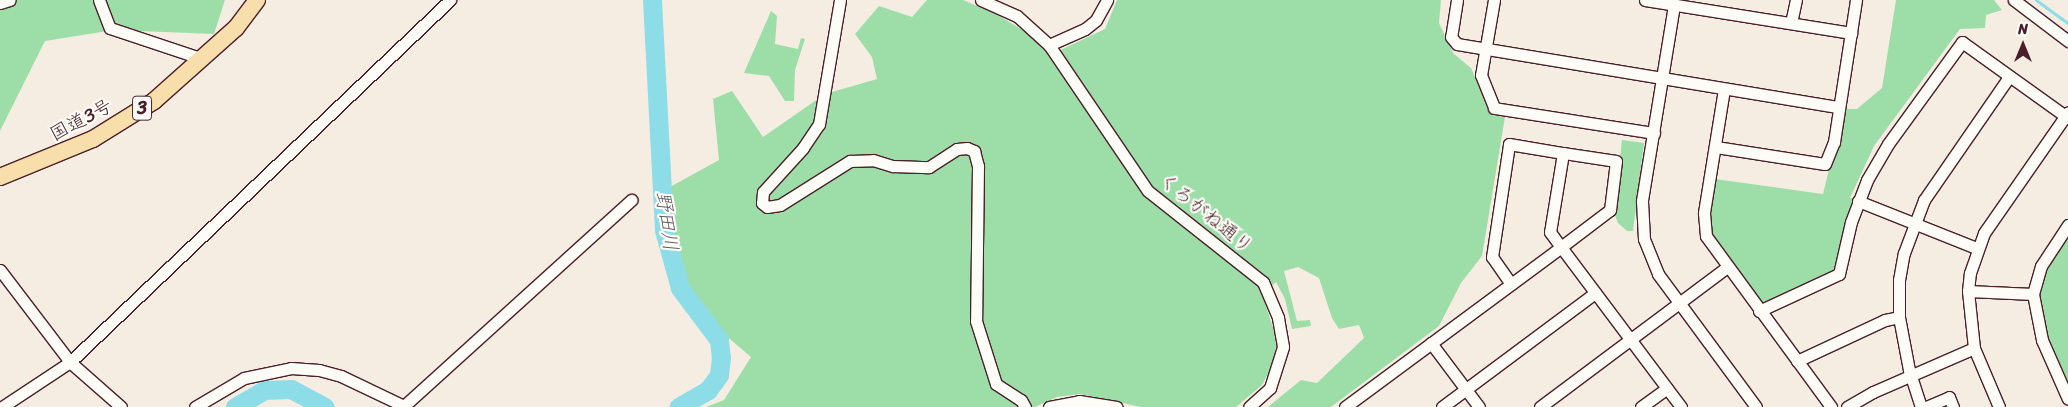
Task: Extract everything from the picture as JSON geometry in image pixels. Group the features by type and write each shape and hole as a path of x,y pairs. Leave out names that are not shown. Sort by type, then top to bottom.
{"highway":[{"name":"国道3号","path":"0,177 70,150 112,128 154,101 236,28 257,0"}],"street":[{"path":"0,3 10,0"},
{"path":"99,0 110,28 203,59"},
{"path":"2,407 70,362 450,0"},
{"path":"840,0 819,124 803,148 763,192 762,203 766,207 780,205 850,161 873,160 893,166 929,167 957,149 967,148 974,151 978,166 976,322 996,384 1021,400 1025,407"},
{"name":"くろがね通り","path":"981,0 1017,16 1049,45 1148,191 1263,282 1278,318 1283,346 1270,388 1250,407"},
{"path":"1049,45 1085,29 1096,20 1107,0"},
{"path":"1457,0 1451,37 1457,44 1839,107"},
{"path":"1494,0 1481,75 1494,108 1654,133"},
{"path":"1645,0 1851,33"},
{"path":"1791,23 1796,0"},
{"path":"1716,147 1825,164 1834,142 1856,0"},
{"path":"2014,0 2068,41"},
{"path":"1674,5 1642,201 1644,239 1658,274 1756,407"},
{"path":"1759,311 1839,274 1858,202 1888,144 1962,42 2009,77 2067,116 1976,248 1968,291 1974,348 2000,407"},
{"path":"1921,407 1910,375 1899,317 1899,280 1913,223 1938,177 2009,77"},
{"path":"1724,89 1703,224 1711,245 1831,407"},
{"path":"1345,407 1561,247 1610,210 1616,161 1509,144 1492,257 1511,284"},
{"path":"1563,153 1550,232 1681,407"},
{"path":"195,407 244,378 291,368 319,370 342,376 404,406 631,200"},
{"path":"1858,202 1976,248"},
{"path":"2068,226 2041,266 2032,294 2042,340 2068,399"},
{"path":"1540,407 1727,267"},
{"path":"0,270 70,362 120,407"},
{"path":"1968,291 2032,294"},
{"path":"1442,407 1595,293"},
{"path":"1796,361 1886,320 1899,317"},
{"path":"1432,342 1479,407"},
{"path":"1847,407 1910,375 1974,348"},
{"path":"1641,407 1667,388"},
{"path":"1926,407 1949,397 1953,407"},
{"path":"1049,407 1078,401 1117,407"}],"green space":[{"path":"0,0 225,0 214,34 114,30 45,41 0,131"},
{"path":"927,0 963,0 996,14 1026,32 1050,55 1105,29 1117,0 1441,0 1439,23 1453,53 1471,68 1492,115 1505,117 1482,256 1461,283 1439,326 1331,407 1268,407 1301,380 1317,383 1364,338 1359,325 1339,329 1332,318 1319,278 1298,267 1284,271 1297,321 1310,320 1311,326 1292,329 1285,299 1276,282 1262,294 1277,340 1273,364 1262,385 1236,407 1141,407 1080,394 1057,397 1035,407 706,407 724,400 751,357 703,316 673,281 665,228 670,187 719,160 713,99 732,91 763,137 825,94 877,79 872,57 855,34 879,6 912,17"},
{"path":"1896,0 1994,0 2002,10 1986,15 1985,28 1960,29 1874,146 1850,198 1854,199 1833,272 1765,303 1756,301 1713,240 1709,228 1715,179 1823,194 1844,109 1857,109 1882,88"},
{"path":"771,11 777,16 775,44 798,49 801,38 805,39 795,70 794,101 785,101 769,76 744,73"},
{"path":"1622,140 1644,143 1633,231 1627,231 1618,223 1614,213"},
{"path":"2068,235 2068,384 2041,323 2038,303 2041,283 2050,261"}],"waterway":[{"name":"野田川","path":"652,0 664,230 680,288 719,340 721,358 719,375 708,390 678,407"},
{"path":"2036,0 2068,23"},
{"name":"野田川","path":"235,407 265,390 291,389 325,407"}]}
